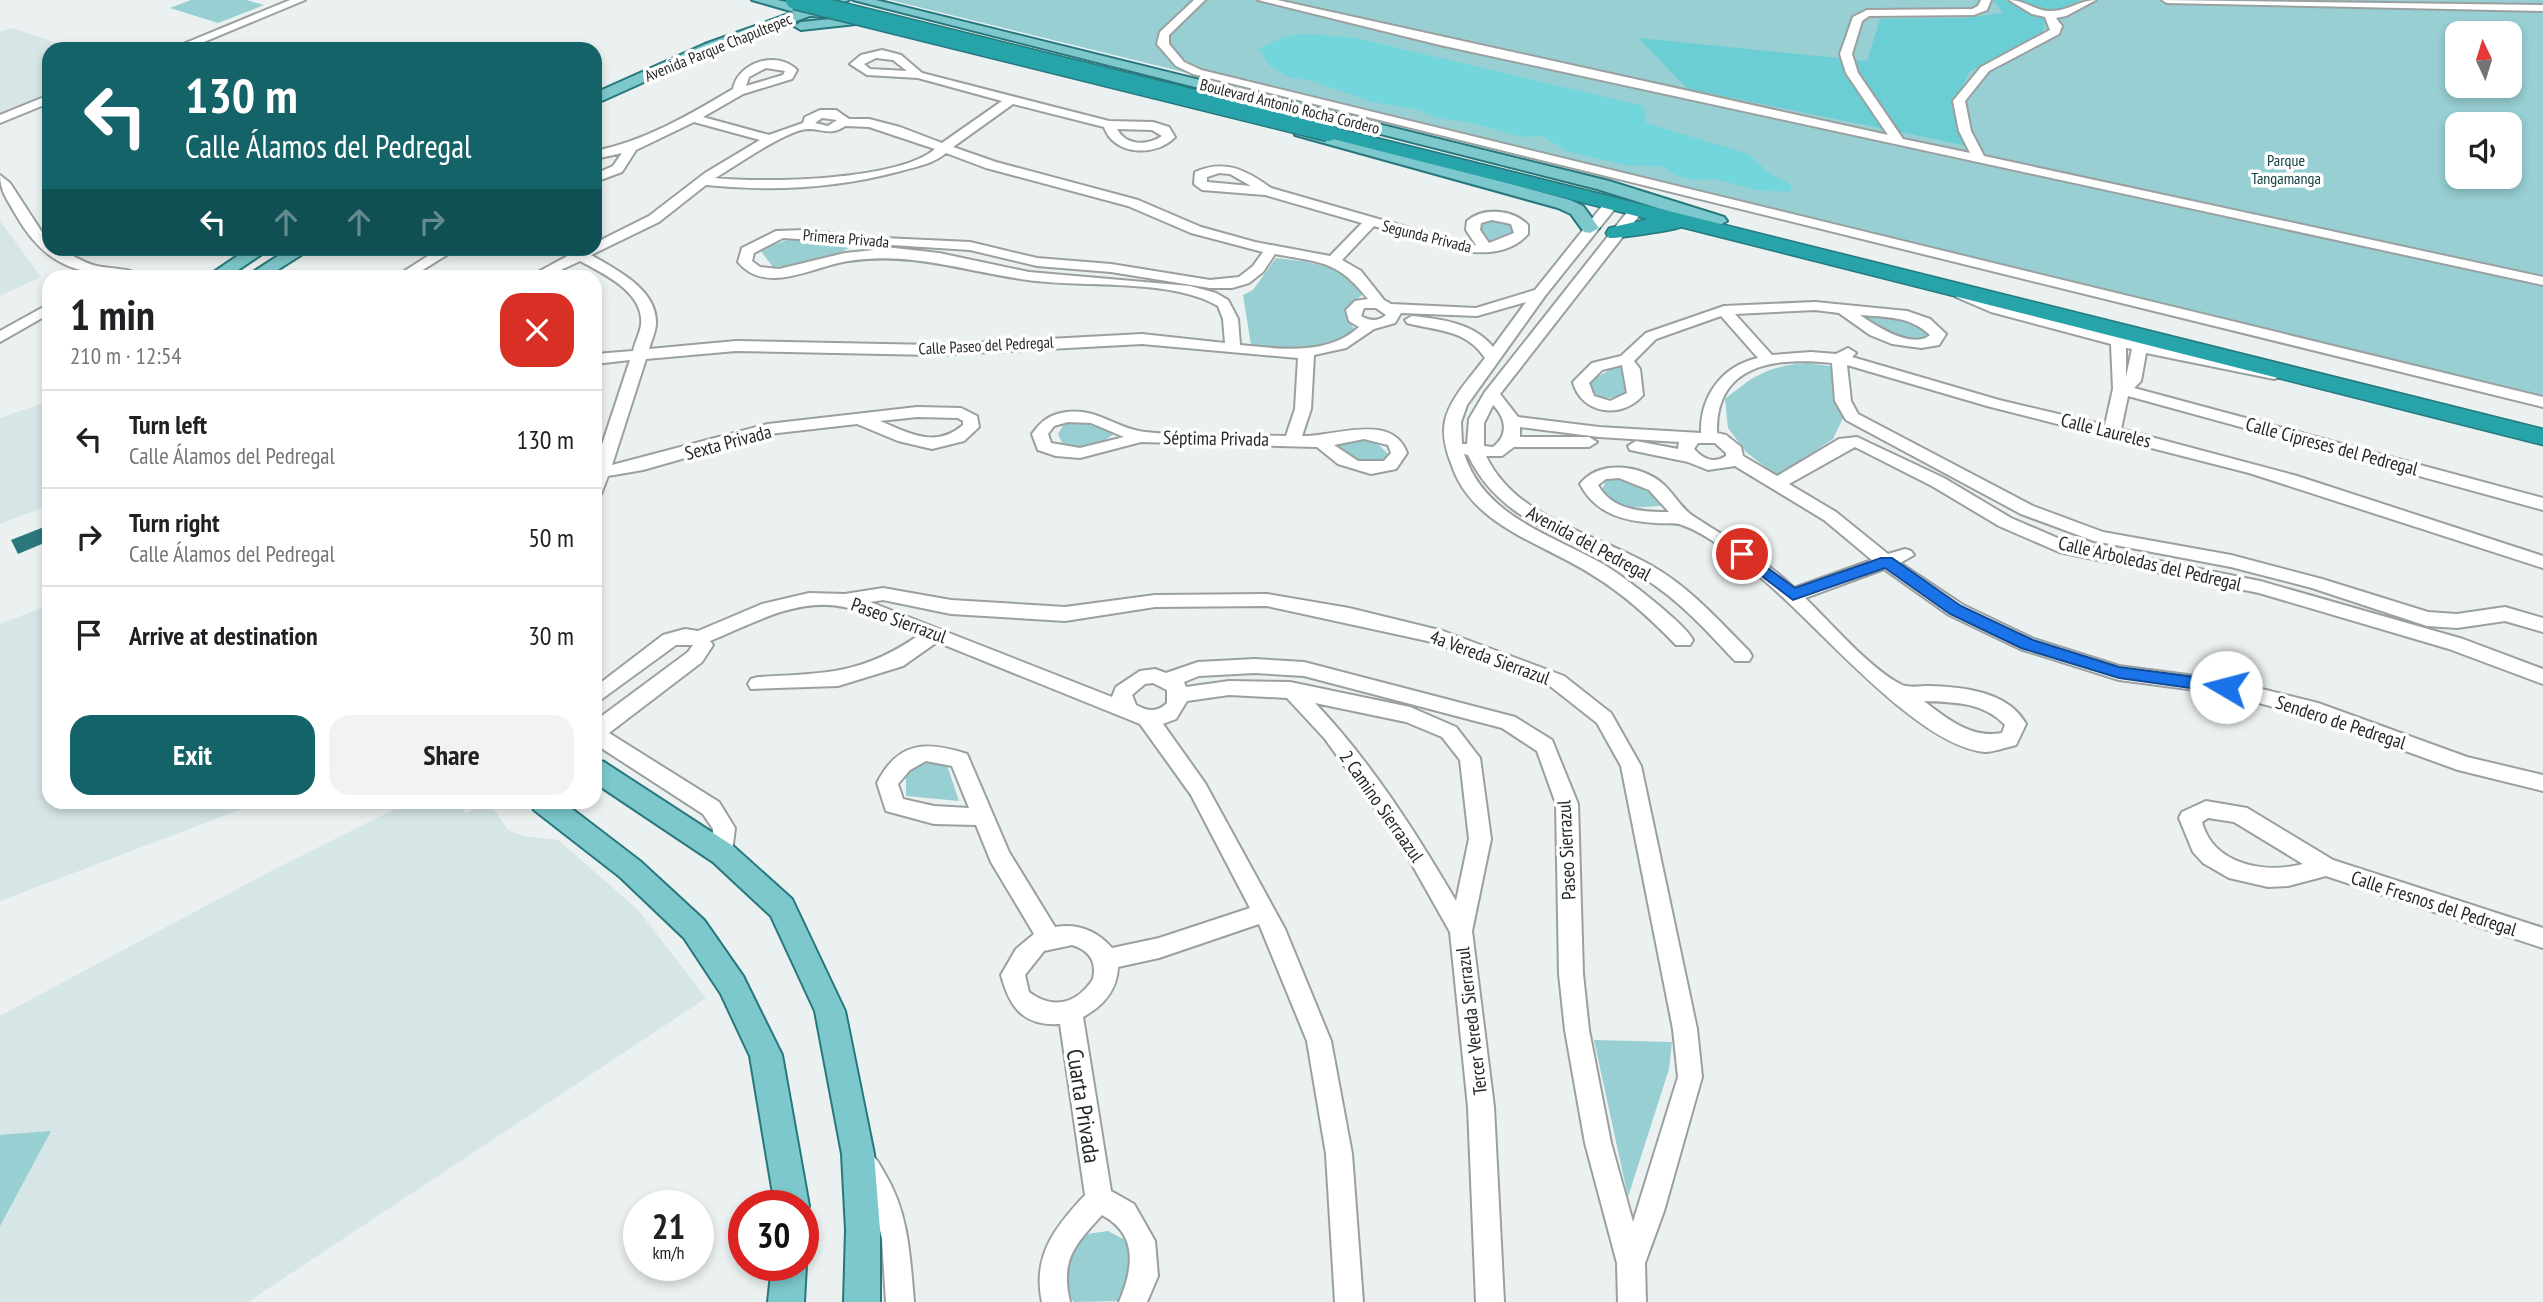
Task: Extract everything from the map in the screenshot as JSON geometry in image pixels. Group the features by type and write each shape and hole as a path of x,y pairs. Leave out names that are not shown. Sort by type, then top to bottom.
{"highway":[{"path":"833,0 1333,129 1438,160 2543,437"},
{"path":"800,5 1718,221 2543,425"},
{"path":"1366,148 1438,160"},
{"path":"1617,233 1647,225 1671,224 1752,237"}],"main road":[{"name":"Boulevard Antonio Rocha Cordero","path":"759,0 800,5 851,21 1366,148 1564,204 1577,210 1590,228"},
{"path":"759,0 759,15"},
{"name":"Avenida Parque Chapultepec","path":"685,41 759,15 800,5 842,0"},
{"name":"Boulevard Antonio Rocha Cordero","path":"860,0 1603,185 1718,221"},
{"name":"Avenida Parque Chapultepec","path":"602,96 735,38 800,5"},
{"path":"735,38 851,21 854,13 859,10 887,6"},
{"path":"227,270 249,256"},
{"path":"241,270 261,256"},
{"path":"263,270 288,256"},
{"path":"602,774 723,854 782,908 830,1011 858,1154 863,1230 862,1302"},
{"path":"553,809 630,869 694,929 732,985 766,1055 789,1190"},
{"path":"786,1302 788,1281"}],"street":[{"path":"195,42 300,0"},
{"path":"1200,0 1164,34 1163,44 1180,64 1197,72 1347,111 2543,402"},
{"path":"1263,0 1440,42 2543,281"},
{"path":"1896,139 1852,74 1846,54 1857,19 1867,13 1974,12 1983,8 1986,0"},
{"path":"2014,0 2036,12 2049,15 2062,14 2091,0"},
{"path":"2167,0 2543,8"},
{"path":"1978,157 1965,131 1959,102 1986,69 2054,32 2056,26 2049,15"},
{"path":"918,75 1109,125"},
{"path":"602,154 630,148 693,118 739,91"},
{"path":"704,181 754,186 821,183 875,174 931,159 1012,99"},
{"path":"0,119 42,102"},
{"path":"814,116 826,129 843,122 869,123 946,146 991,165 1133,203 1196,230 1333,261 1356,274 1388,310"},
{"path":"788,118 814,116"},
{"path":"602,245 654,219 704,181 770,139 814,116"},
{"path":"693,118 770,139"},
{"path":"602,176 613,173 628,156 630,148"},
{"path":"0,179 42,244"},
{"name":"Segunda Privada","path":"1266,191 1460,247 1485,248"},
{"name":"Avenida del Pedregal","path":"1612,202 1492,357 1456,412 1452,422 1454,445 1463,475 1489,508 1627,589 1683,640"},
{"path":"1475,452 1477,419 1491,395 1637,209"},
{"name":"Segunda Privada","path":"1333,261 1370,222"},
{"name":"Primera Privada","path":"1233,349 1230,316 1216,297 1087,279 1030,276 950,257 909,254 843,257 813,269 765,274 751,270 745,262 747,251 770,237 805,234 862,241 970,246 1037,262 1111,268 1210,284 1232,284 1258,270 1272,249"},
{"path":"55,256 90,270"},
{"path":"414,270 438,256"},
{"path":"550,270 578,256"},
{"path":"582,256 623,279 642,302 649,322 641,354 602,461"},
{"path":"1571,256 1594,262"},
{"path":"1948,286 1967,298 1997,309 2222,367 2323,380"},
{"path":"1370,325 1358,321 1353,310 1366,303 1388,310 1427,315 1477,312 1540,293"},
{"path":"1626,360 1632,369 1635,395 1625,403 1608,406 1591,402 1582,393 1581,382 1597,366 1626,360 1651,336 1724,310 1815,306 1907,315 1925,322 1938,334 1937,338 1934,342 1904,344 1877,334 1845,311"},
{"name":"Calle Paseo del Pedregal","path":"602,358 736,346 933,350 1142,340 1306,354 1340,345 1359,335 1370,325 1384,324 1388,310"},
{"path":"1724,310 1768,360"},
{"path":"0,337 42,312"},
{"path":"1465,331 1477,312"},
{"path":"1427,315 1465,331 1482,342 1492,357"},
{"path":"0,327 35,317"},
{"path":"2112,431 2121,389 2118,376 2119,341"},
{"path":"2121,389 2133,381 2140,346"},
{"name":"Séptima Privada","path":"1293,440 1303,409 1306,354"},
{"name":"Calle Laureles","path":"1690,457 1686,449 1687,443 1702,437 1713,397 1731,376 1747,365 1768,360 1843,356 1992,403 2253,468 2543,562"},
{"name":"Calle Arboledas del Pedregal","path":"1843,356 1843,401 1852,417 2058,523 2142,547 2231,561 2316,583 2427,619 2457,621 2505,614 2543,625"},
{"name":"Calle Cipreses del Pedregal","path":"2121,389 2543,504"},
{"path":"1491,395 1502,403 1513,421 1510,443"},
{"path":"1625,403 1626,435"},
{"name":"Sexta Privada","path":"602,471 637,466 768,429 939,411 961,414 971,419 971,427 963,437 949,443 925,446 862,421"},
{"name":"Séptima Privada","path":"1139,437 1124,429 1084,417 1067,417 1048,423 1040,434 1044,446 1059,454 1082,455 1139,437 1321,442"},
{"path":"1513,421 1690,457 1709,466 1720,466 1734,458"},
{"path":"1454,445 1475,452 1496,452 1510,443 1626,435 1702,437"},
{"name":"Sendero de Pedregal","path":"1702,437 1729,444 1734,451 1734,458 1829,516 1886,562 1956,610 2027,644 2119,673 2226,687 2318,711 2465,764 2543,783"},
{"name":"Calle Arboledas del Pedregal","path":"1778,483 1845,443 1857,442 1938,482 2005,522 2065,548 2260,587 2456,644 2543,677"},
{"name":"Avenida del Pedregal","path":"1475,452 1494,484 1510,500 1551,525 1650,573 1688,601 1741,656"},
{"path":"1684,518 1650,517 1613,510 1594,499 1589,484 1601,474 1621,472 1655,486 1684,518 1730,545 1793,595 1864,666 1897,693 1963,737 1986,744 2009,739 2016,724 2007,712 1982,700 1897,693"},
{"path":"1793,595 1905,555"},
{"name":"4a Vereda Sierrazul","path":"845,600 883,594 951,607 1065,614 1155,601 1267,600 1349,615 1436,636 1557,681 1604,718 1630,766 1685,1029 1690,1077 1651,1211 1631,1263"},
{"name":"Paseo Sierrazul","path":"602,692 670,640 685,636 699,638 789,603 809,599 845,600 1069,689 1096,697 1106,704 1133,707"},
{"path":"758,684 838,679 896,661 936,634"},
{"path":"602,728 699,653 703,645 699,638"},
{"name":"Paseo Sierrazul","path":"1174,687 1198,669 1255,666 1304,669 1508,722 1545,746 1567,803 1570,974 1577,1030 1598,1143 1631,1263 1632,1302"},
{"path":"1155,676 1174,687 1176,707 1165,716 1133,707 1140,678 1155,676"},
{"name":"Tercer Vereda Sierrazul","path":"1174,687 1290,689 1410,715 1449,732 1470,758 1480,839 1461,931 1481,1107 1490,1302"},
{"name":"2 Camino Sierraazul","path":"1290,689 1332,734 1409,839 1461,931"},
{"path":"1133,707 1198,789 1277,936 1319,1041 1339,1154 1349,1302"},
{"path":"602,738 711,808 724,828 723,854"},
{"name":"Calle Fresnos del Pedregal","path":"2326,867 2282,877 2250,874 2225,866 2203,852 2192,832 2190,818 2206,809 2239,814 2326,867 2543,938"},
{"path":"981,817 999,856 1048,936"},
{"path":"1105,960 1159,948 1263,913"},
{"path":"1072,935 1093,943 1105,960 1106,976 1100,992 1087,1004 1070,1013 1041,1013 1019,998 1013,975 1025,951 1048,936 1072,935"},
{"name":"Cuarta Privada","path":"1070,1013 1099,1199"},
{"path":"858,1154 888,1204 895,1239 900,1302"},
{"path":"1056,1302 1052,1279 1059,1242 1099,1199 1125,1213 1142,1241 1144,1276 1133,1302"}],"shaded area":[{"path":"1993,0 2080,0 2048,14 2042,33 1969,72 1953,108 1973,147 1688,89 1638,38 1867,61 1880,19 1964,18 2003,13"},
{"path":"12,28 54,42 42,42 42,96 0,112 0,32"},
{"path":"1309,34 1356,38 1644,106 1646,123 1749,154 1770,174 1792,185 1790,192 1755,190 1716,179 1693,180 1675,175 1665,167 1626,165 1569,152 1542,136 1522,137 1472,123 1438,118 1415,109 1373,102 1309,80 1290,78 1269,65 1259,48 1287,36"},
{"path":"0,221 41,277 0,296"},
{"path":"42,403 42,508 0,524 0,418"},
{"path":"42,608 42,809 242,809 0,901 0,624"},
{"path":"395,809 463,809 466,813 474,809 494,809 508,830 523,836 558,840 638,910 706,998 248,1302 0,1302 0,1016 271,871"}],"green space":[{"path":"191,0 246,0 264,5 218,23 170,8"},
{"name":"Parque Tangamanga","path":"890,0 2543,0 2543,406"},
{"path":"1492,221 1508,222 1515,228 1511,238 1490,245 1478,226"},
{"path":"795,237 849,248 812,262 773,267 760,250"},
{"path":"1276,258 1324,266 1355,283 1364,293 1344,311 1354,329 1351,334 1305,350 1251,345 1243,295 1253,290"},
{"path":"1864,315 1905,320 1929,333 1913,340 1904,339 1878,326"},
{"path":"1806,363 1837,367 1844,416 1833,439 1777,476 1746,452 1728,428 1725,399 1762,373"},
{"path":"1618,365 1624,372 1628,390 1607,398 1586,389 1594,379"},
{"path":"1086,419 1103,424 1114,434 1089,446 1062,443 1058,434 1065,422"},
{"path":"1361,439 1379,445 1389,455 1388,459 1382,463 1367,463 1333,445"},
{"path":"1626,477 1667,505 1631,507 1615,502 1602,490 1606,480"},
{"path":"918,758 946,762 959,801 906,796 906,777"},
{"path":"1594,1040 1672,1042 1669,1069 1628,1197"},
{"path":"51,1131 0,1226 0,1135"},
{"path":"1108,1231 1127,1241 1137,1259 1122,1301 1074,1302 1063,1291 1068,1248 1086,1234"}],"building":[{"path":"42,528 42,544 18,554 11,540"}],"route":[{"path":"1742,554 1793,595 1886,562 1956,610 2027,644 2119,673 2226,687"}]}
